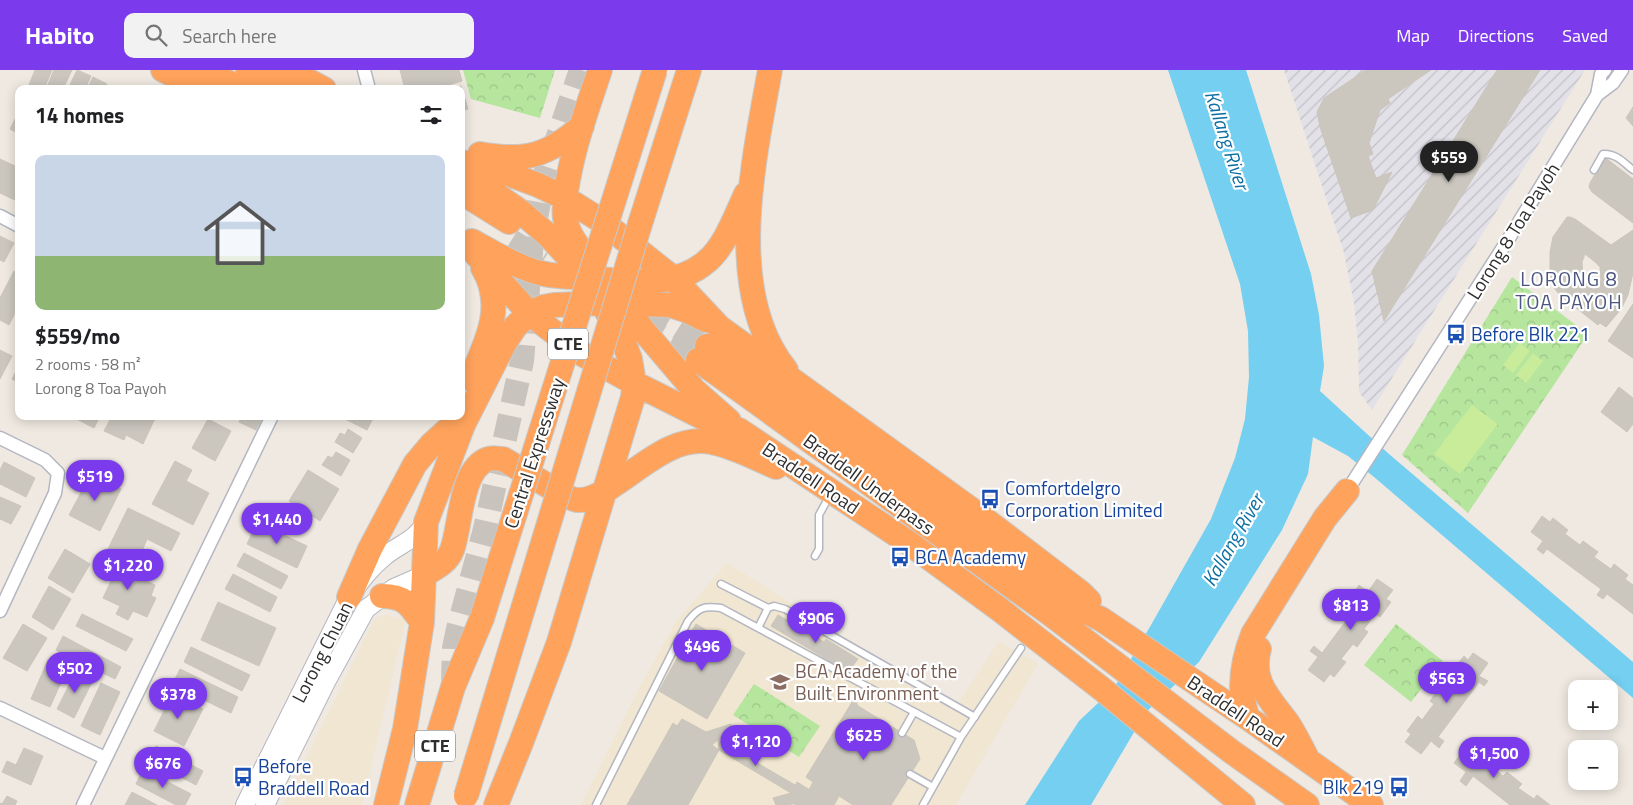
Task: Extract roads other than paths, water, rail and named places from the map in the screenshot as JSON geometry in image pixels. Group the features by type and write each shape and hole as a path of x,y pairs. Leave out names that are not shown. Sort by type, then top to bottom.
{"highway":[{"path":"163,70 195,85"},
{"path":"204,70 233,85"},
{"path":"248,70 278,85"},
{"path":"288,70 316,85"},
{"path":"600,70 573,156 565,198 565,219 569,230 596,279 613,303 643,330 694,390 739,430"},
{"name":"Central Expressway","path":"417,805 453,687 482,618 655,70"},
{"name":"Central Expressway","path":"465,800 689,70"},
{"path":"770,70 752,181 750,255 752,290 758,316 764,334 776,356 793,377 822,403 982,518 1080,592 1092,604 1100,619"},
{"path":"465,151 503,157 518,158 530,156 562,142 582,126"},
{"path":"465,163 524,179 565,198 620,235 673,278 708,344"},
{"path":"465,173 521,212 596,279"},
{"path":"465,243 534,272 596,279 650,281 673,278 688,274 708,261 728,233 752,181"},
{"path":"465,195 515,234 465,214"},
{"path":"534,272 544,264 549,253 549,236"},
{"path":"465,243 490,282 493,293 493,317 465,394"},
{"name":"Braddell Road","path":"465,243 529,313 582,354 634,383 706,419 739,430 931,558 1102,689 1243,805"},
{"path":"386,805 405,729 422,622 426,522 463,425 514,327 529,313 549,305 613,303 670,305 688,311 708,344 822,403"},
{"path":"496,805 559,642 633,397 634,383 630,359 613,303"},
{"name":"Braddell Underpass","path":"708,344 1068,603 1100,619"},
{"name":"Braddell Underpass","path":"708,344 1049,613 1232,752"},
{"path":"426,522 423,517 425,509 438,464 454,421"},
{"path":"349,597 370,549 415,464 454,421"},
{"path":"424,575 442,564 452,551 467,486 474,470 490,458 503,459 575,500 592,498 605,491 644,463 668,449 702,441 721,445 824,487"},
{"path":"1248,718 1242,698 1241,684 1246,654 1257,628 1325,518 1351,486"},
{"path":"1282,589 1257,656 1259,683 1288,724 1308,760"},
{"path":"382,596 394,596 404,600 422,622"},
{"name":"Braddell Road","path":"1100,619 1248,718 1371,805"},
{"path":"1232,752 1290,805"},
{"name":"Braddell Road","path":"1232,752 1307,805"}],"main road":[{"name":"Lorong Chuan","path":"245,805 349,597 369,571 400,545 420,533 426,522"},
{"name":"Lorong Chuan","path":"265,805 352,632 366,609 394,588 424,575"}],"street":[{"path":"364,70 368,85"},
{"name":"Lorong 8 Toa Payoh","path":"1351,486 1512,235 1596,95 1601,74 1605,70"},
{"name":"Lorong 8 Toa Payoh","path":"1596,95 1613,83 1622,70"},
{"path":"0,216 15,224"},
{"path":"83,805 270,420"},
{"path":"0,438 45,460 58,473 56,493 0,611"},
{"path":"0,708 105,758"}],"lane":[{"path":"1594,170 1603,154 1613,154 1633,170"},
{"path":"815,556 818,549 819,515 824,487"},
{"path":"722,584 768,608"},
{"path":"596,805 688,621 697,610 710,606 721,608 961,738"},
{"path":"758,628 768,608 774,606 785,609 974,717"},
{"path":"923,805 974,717 1021,648"},
{"path":"902,733 914,712"},
{"path":"910,774 933,787"}],"water":[{"name":"Kallang River","path":"1168,70 1246,70 1311,274 1319,315 1324,366 1320,391 1389,454 1633,662 1633,698 1618,685 1618,680 1612,680 1374,477 1348,456 1313,437 1308,474 1282,530 1199,662 1146,712 1091,805 1025,805 1079,721 1114,688 1211,519 1235,458 1245,419 1249,377 1248,331 1240,284"}],"tunnel":[{"path":"453,685 454,648 458,629 485,529 522,361 532,240 543,180 581,70"},
{"path":"511,241 543,261"},
{"path":"648,309 707,346"},
{"path":"640,323 698,360"}],"place":[{"name":"Before Blk 221","path":"1456,334"},
{"name":"Comfortdelgro Corporation Limited","path":"990,499"},
{"name":"BCA Academy","path":"900,557"},
{"name":"BCA Academy of the Built Environment","path":"780,682"},
{"name":"Before Braddell Road","path":"243,777"},
{"name":"Blk 219","path":"1399,787"}],"district":[{"name":"LORONG 8 TOA PAYOH","path":"1569,290"}]}
